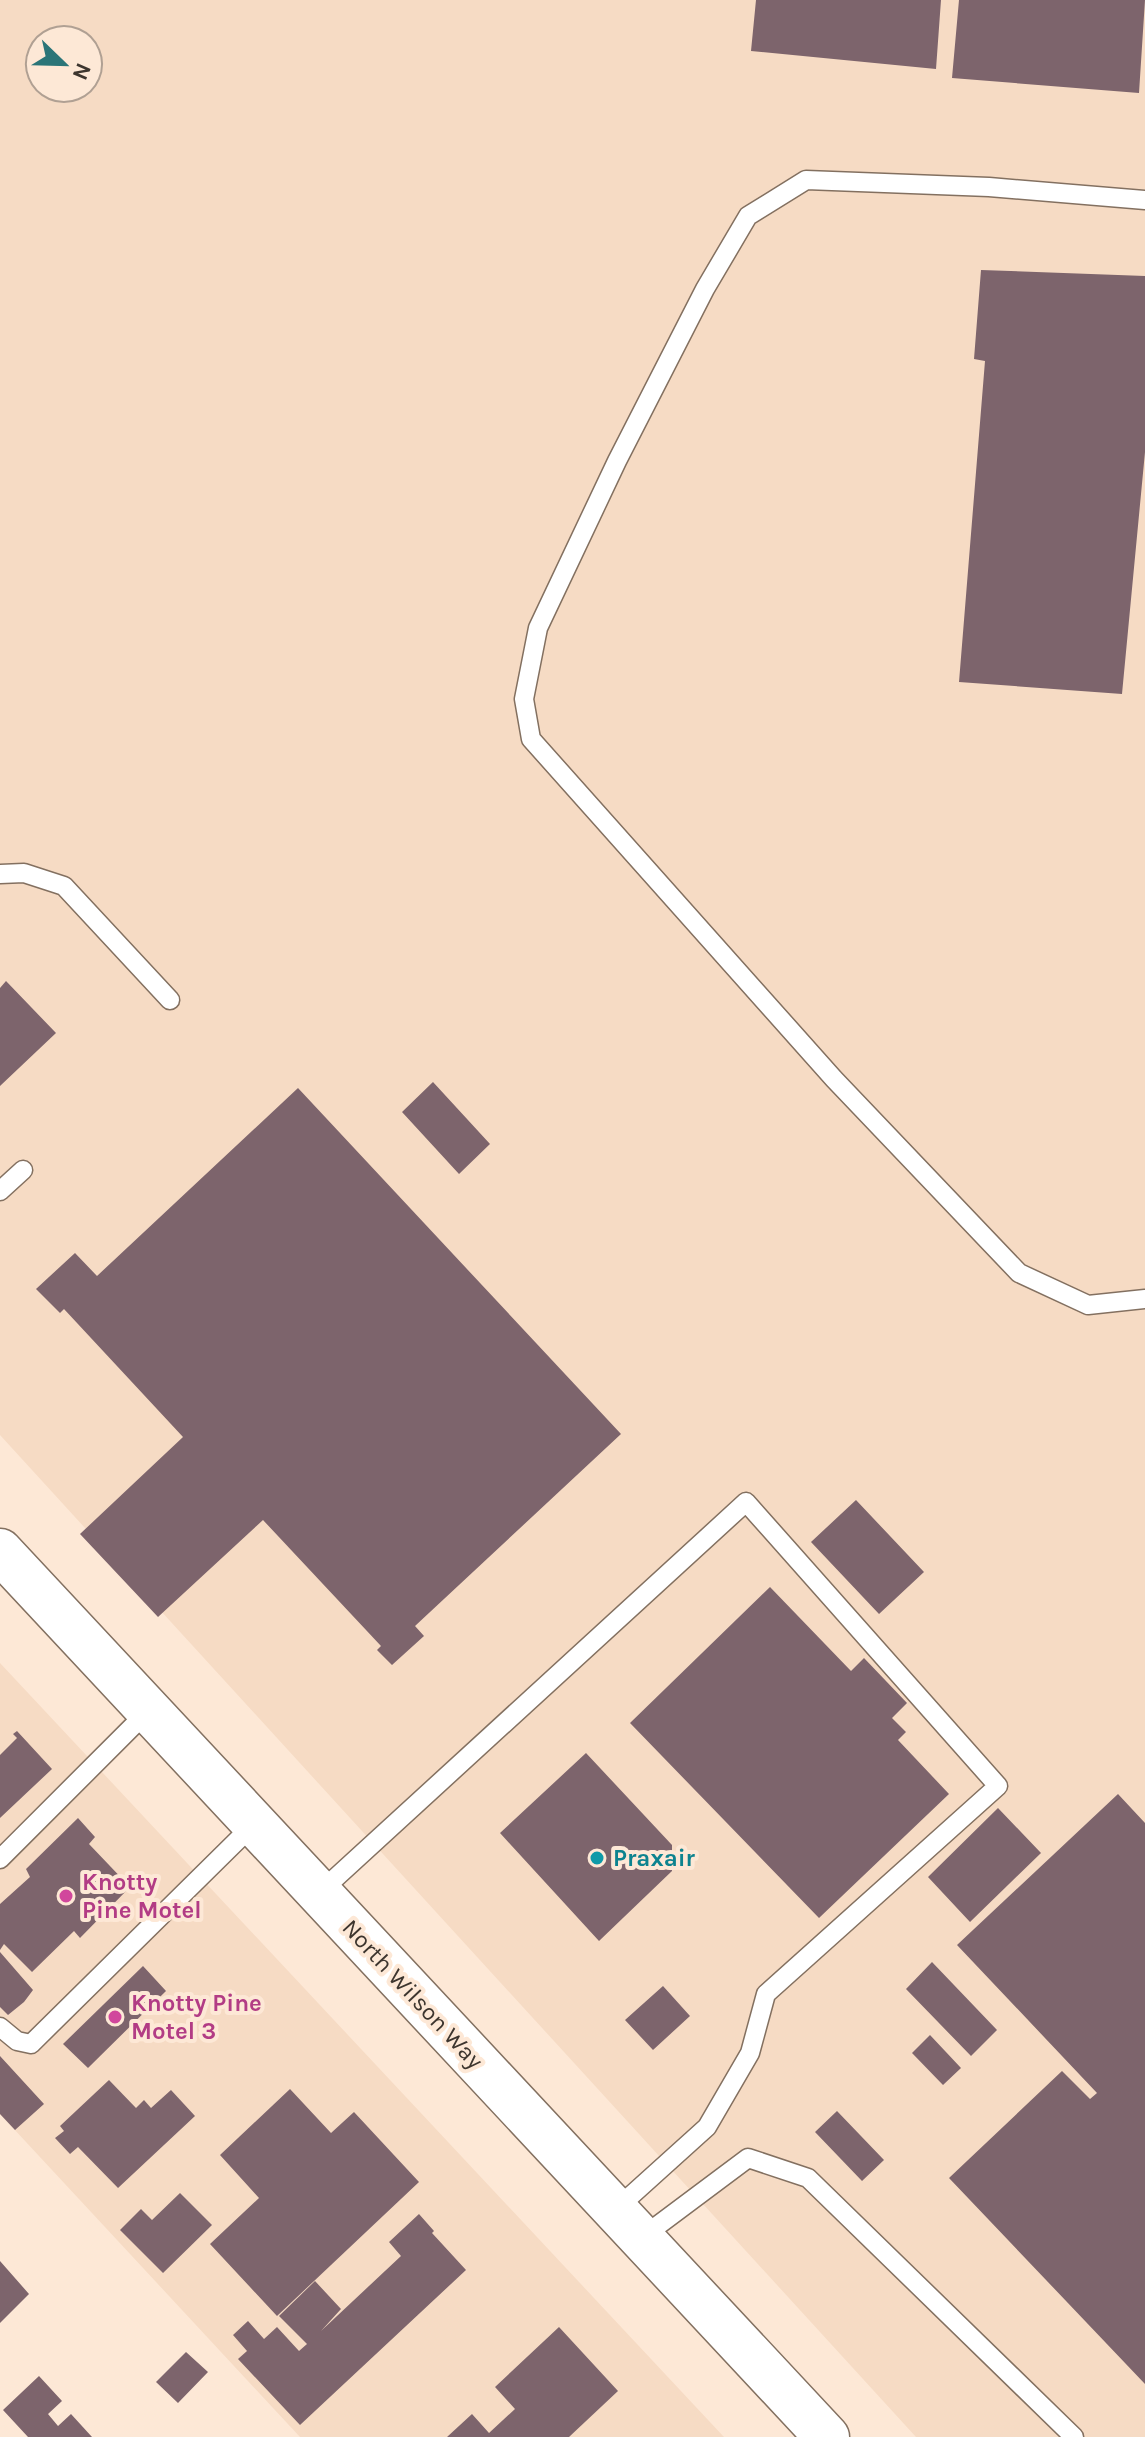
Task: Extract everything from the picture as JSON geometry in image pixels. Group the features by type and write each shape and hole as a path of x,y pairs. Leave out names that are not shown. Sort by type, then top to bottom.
{"main road":[{"name":"North Wilson Way","path":"0,1551 827,2437"}],"lane":[{"path":"1145,200 989,187 806,180 748,216 705,289 617,461 538,628 524,699 531,739 834,1079 1019,1273 1088,1305 1145,1299"},
{"path":"0,874 24,873 64,886 170,1000"},
{"path":"0,1191 23,1170"},
{"path":"319,1893 746,1502 998,1786 766,1994 750,2053 707,2127 628,2224"},
{"path":"0,1859 148,1711"},
{"path":"0,2027 17,2041 31,2044 255,1824"},
{"path":"628,2224 748,2158 808,2178 1074,2437"}],"shaded area":[{"path":"0,0 1145,0 1145,2437 916,2437 0,1435"},
{"path":"0,1663 724,2437 300,2437 0,2114"}],"building":[{"path":"756,0 941,0 936,69 751,51"},
{"path":"959,0 1145,0 1139,93 952,78"},
{"path":"981,270 1145,276 1145,452 1122,694 959,682 985,361 974,359"},
{"path":"6,981 56,1033 0,1086 0,988"},
{"path":"433,1082 490,1144 459,1174 402,1112"},
{"path":"298,1088 621,1434 415,1626 424,1636 392,1665 377,1650 381,1646 263,1520 158,1617 80,1534 183,1437 64,1309 60,1313 36,1289 75,1253 97,1276"},
{"path":"856,1500 924,1572 879,1614 811,1542"},
{"path":"770,1587 851,1671 864,1658 907,1703 892,1718 906,1732 898,1740 949,1794 819,1918 630,1723"},
{"path":"17,1731 52,1769 0,1818 0,1755 17,1738 13,1734"},
{"name":"Praxair","path":"586,1753 672,1845 672,1871 599,1941 500,1833"},
{"path":"1118,1794 1145,1823 1145,2384 949,2178 1062,2071 1090,2099 1097,2093 957,1945"},
{"path":"998,1808 1041,1853 970,1922 928,1877"},
{"name":"Knotty Pine Motel","path":"78,1818 95,1837 89,1844 130,1887 80,1938 74,1931 32,1972 4,1944 0,1950 0,1904 30,1877 26,1869"},
{"path":"0,1952 33,1990 8,2015 0,2007"},
{"path":"932,1962 997,2030 971,2056 906,1989"},
{"name":"Knotty Pine Motel 3","path":"143,1966 166,1991 88,2068 63,2044"},
{"path":"663,1986 690,2016 653,2050 625,2020"},
{"path":"930,2035 961,2068 943,2085 912,2053"},
{"path":"0,2056 44,2104 15,2130 0,2114"},
{"path":"109,2080 136,2108 144,2100 151,2108 171,2090 195,2116 118,2188 78,2147 70,2154 55,2138 64,2131 60,2126"},
{"path":"290,2089 331,2133 354,2112 419,2182 277,2316 210,2244 259,2198 220,2155"},
{"path":"837,2111 884,2160 862,2181 815,2132"},
{"path":"180,2193 212,2225 163,2273 120,2230 141,2209 152,2220"},
{"path":"419,2214 466,2270 300,2425 238,2359 247,2351 233,2335 248,2321 264,2339 277,2327 299,2351 307,2344 279,2316 315,2281 341,2309 321,2331 401,2256 389,2242"},
{"path":"0,2261 29,2294 0,2323"},
{"path":"559,2327 618,2391 569,2437 447,2437 472,2414 489,2433 515,2409 495,2387"},
{"path":"186,2352 208,2372 178,2403 156,2382"},
{"path":"39,2376 62,2401 48,2414 58,2426 71,2414 92,2437 28,2437 3,2410"}],"place":[{"name":"Praxair","path":"597,1858"},
{"name":"Knotty Pine Motel","path":"66,1896"},
{"name":"Knotty Pine Motel 3","path":"115,2017"}]}
